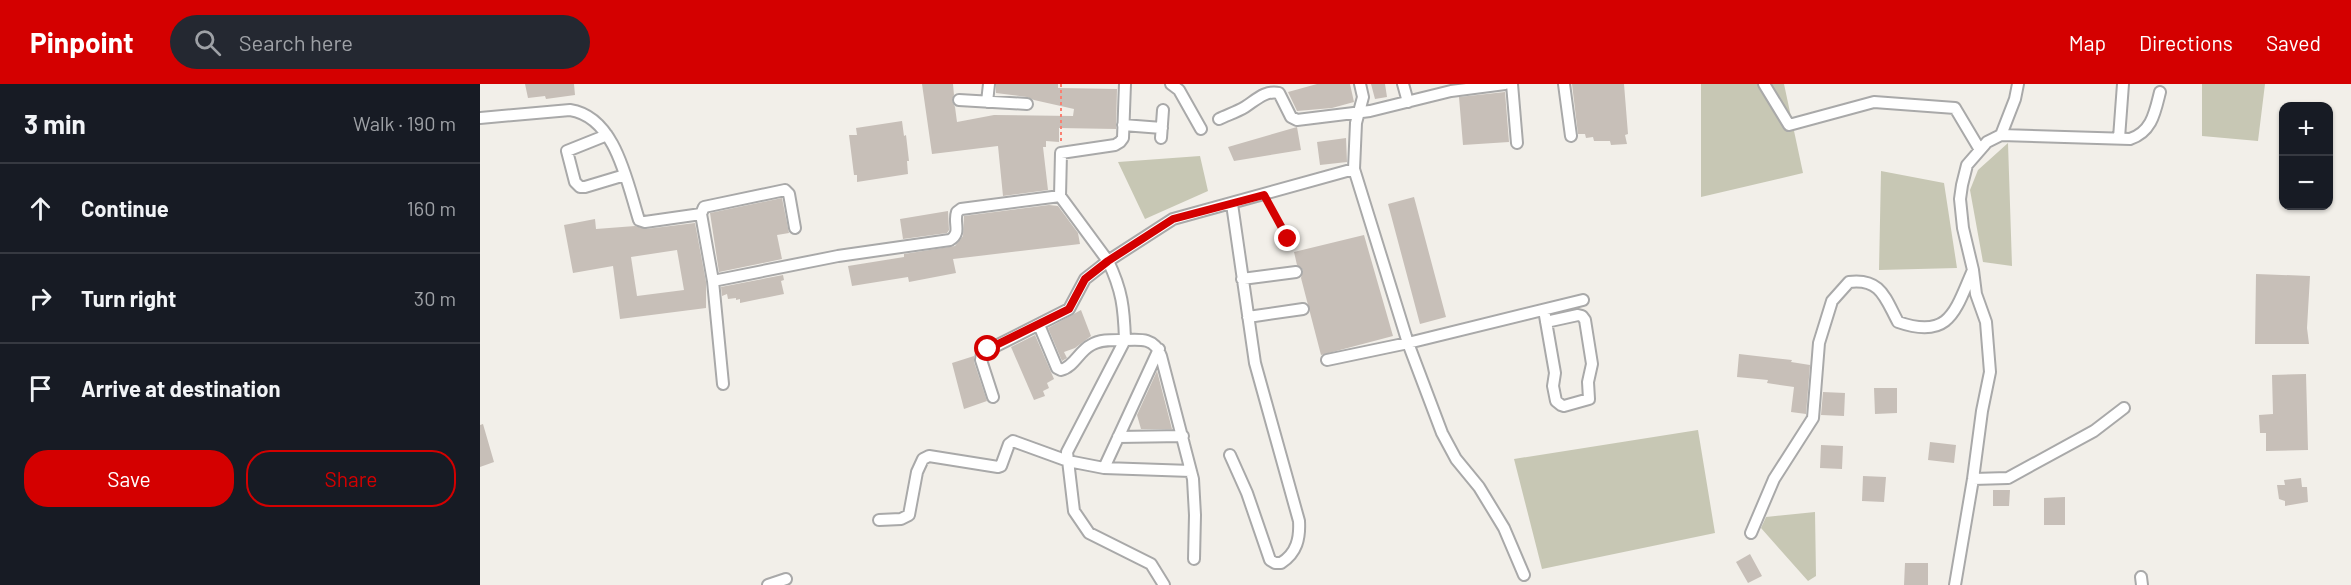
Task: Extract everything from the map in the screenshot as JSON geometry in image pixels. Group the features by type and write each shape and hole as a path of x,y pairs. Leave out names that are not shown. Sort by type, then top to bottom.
{"street":[{"path":"987,102 989,84"},
{"path":"1125,84 1123,138 1120,142 1115,145 1061,153 1060,196 1108,261 1119,284 1124,305 1125,340 1067,452 1074,512 1081,524 1089,533 1151,564 1164,585"},
{"path":"1171,84 1179,90 1201,129"},
{"path":"1360,84 1363,97 1356,123 1354,169 1408,343 1442,433 1456,459 1479,487 1504,528 1524,575"},
{"path":"1403,84 1408,102"},
{"path":"1219,119 1244,108 1260,96 1273,92 1279,93 1293,119 1370,111 1451,91 1505,84"},
{"path":"1512,84 1517,143"},
{"path":"1564,84 1571,136"},
{"path":"1764,84 1789,125 1874,102 1955,108 1980,150"},
{"path":"2001,135 2015,99 2018,84"},
{"path":"2119,138 2123,84"},
{"path":"1954,585 1990,372 1986,322 1976,294 1960,199 1967,165 1987,142 2001,135 2119,138 2137,136 2151,123 2160,92"},
{"path":"959,100 1027,104"},
{"path":"1123,125 1161,133 1163,110"},
{"path":"480,118 580,111 596,123 617,150 639,220 642,222 701,214"},
{"path":"607,135 567,151 575,182 580,188 625,175"},
{"path":"993,397 981,360 982,353 1069,309 1085,279 1108,261 1173,219 1354,169"},
{"path":"723,384 713,281 702,209 707,205 785,190 789,194 795,228"},
{"path":"713,281 838,256 950,240 955,237 958,230 955,217 961,209 1060,196"},
{"path":"1230,455 1247,493 1270,560 1281,563 1292,553 1300,540 1299,521 1255,363 1232,204"},
{"path":"1751,533 1774,479 1813,418 1819,343 1832,301 1849,282 1862,281 1874,285 1881,291 1898,322 1928,329 1943,323 1955,312 1973,270"},
{"path":"1242,279 1296,272"},
{"path":"1327,360 1408,343 1583,300"},
{"path":"1248,317 1303,309"},
{"path":"1544,310 1546,322 1555,373 1553,386 1556,401 1564,406 1586,401 1589,399 1588,382 1592,364 1585,320 1578,315 1546,322"},
{"path":"1039,325 1057,368 1061,370 1069,367 1091,344 1101,341 1146,339 1159,349 1191,471 1195,515 1194,559"},
{"path":"1104,468 1159,349"},
{"path":"1973,479 2008,478 2094,431 2124,408"},
{"path":"1118,437 1183,436"},
{"path":"879,520 901,519 909,514 920,464 929,456 998,467 1004,461 1009,444 1018,441 1068,461 1104,468 1191,471"},
{"path":"768,585 786,579"}],"path":[{"path":"1061,84 1061,153"},
{"path":"1264,195 1293,247"}],"shaded area":[{"path":"1701,84 1784,84 1803,173 1701,197"},
{"path":"2202,84 2265,84 2258,141 2202,136"},
{"path":"2008,143 2012,266 1983,262 1970,190 1978,170"},
{"path":"1200,156 1208,191 1145,219 1118,162"},
{"path":"1881,171 1944,183 1957,268 1879,270"},
{"path":"1698,430 1715,533 1542,569 1514,459"},
{"path":"1815,512 1816,576 1808,581 1761,528 1766,517"}],"building":[{"path":"525,84 574,84 575,95 546,99 545,96 528,98"},
{"path":"922,84 953,84 952,100 957,122 994,115 1073,116 1074,109 1027,97 996,93 996,84 1058,84 1058,88 1117,89 1116,129 1059,128 1059,142 1046,141 1046,147 1043,147 1048,190 1003,196 998,146 932,154"},
{"path":"1317,84 1350,84 1354,102 1332,108 1297,111 1288,92"},
{"path":"1371,84 1385,84 1387,97 1375,99"},
{"path":"1572,84 1624,84 1627,144 1611,145 1610,141 1594,141 1593,137 1586,138 1585,134 1578,134"},
{"path":"1505,92 1509,142 1463,145 1459,97"},
{"path":"902,121 909,161 907,161 908,174 857,182 849,135 857,135 856,128"},
{"path":"1297,127 1301,150 1234,161 1228,147"},
{"path":"1346,138 1347,162 1320,165 1317,142"},
{"path":"1414,197 1446,317 1420,324 1388,204"},
{"path":"782,198 789,233 777,235 782,259 719,272 710,213"},
{"path":"1049,205 1058,206 1078,233 1080,244 953,259 956,273 909,282 908,277 852,286 848,266 955,246 963,236 964,216"},
{"path":"948,211 949,230 947,233 903,239 900,219"},
{"path":"595,219 596,229 635,226 646,229 695,223 706,282 706,308 620,319 613,266 573,273 564,225","holes":["677,250 684,290 637,296 631,257"]},
{"path":"1364,235 1393,336 1321,355 1301,278 1303,270 1297,265 1294,252"},
{"path":"2256,274 2310,276 2307,328 2309,344 2255,344"},
{"path":"783,275 784,280 781,281 784,294 740,303 740,299 728,299 727,294 722,296 721,287"},
{"path":"1081,310 1091,336 1075,348 1064,352 1067,358 1062,361 1048,328"},
{"path":"1035,335 1054,379 1047,383 1049,388 1043,391 1045,396 1034,400 1011,347"},
{"path":"1739,354 1792,360 1791,362 1810,365 1806,414 1791,412 1794,387 1767,383 1768,380 1737,377"},
{"path":"974,356 987,401 964,409 952,363"},
{"path":"1157,371 1172,429 1141,429 1137,415"},
{"path":"2306,374 2308,450 2266,451 2266,433 2260,433 2259,415 2273,414 2272,375"},
{"path":"1874,388 1897,388 1897,413 1875,414"},
{"path":"1823,392 1845,393 1844,416 1821,415"},
{"path":"483,424 494,462 480,467 480,425"},
{"path":"1930,442 1956,445 1954,463 1928,460"},
{"path":"1821,445 1843,446 1842,469 1820,468"},
{"path":"1863,476 1886,477 1884,502 1862,501"},
{"path":"2301,478 2302,487 2307,487 2308,502 2285,506 2285,501 2279,499 2277,485 2285,485 2284,480"},
{"path":"1993,490 2010,490 2009,506 1993,506"},
{"path":"2065,497 2065,525 2044,525 2044,498"},
{"path":"1750,554 1762,576 1748,583 1736,562"},
{"path":"1905,563 1928,563 1928,585 1904,585"}],"route":[{"path":"988,349 1069,309 1085,279 1146,235 1173,219 1264,195 1288,239"}]}
